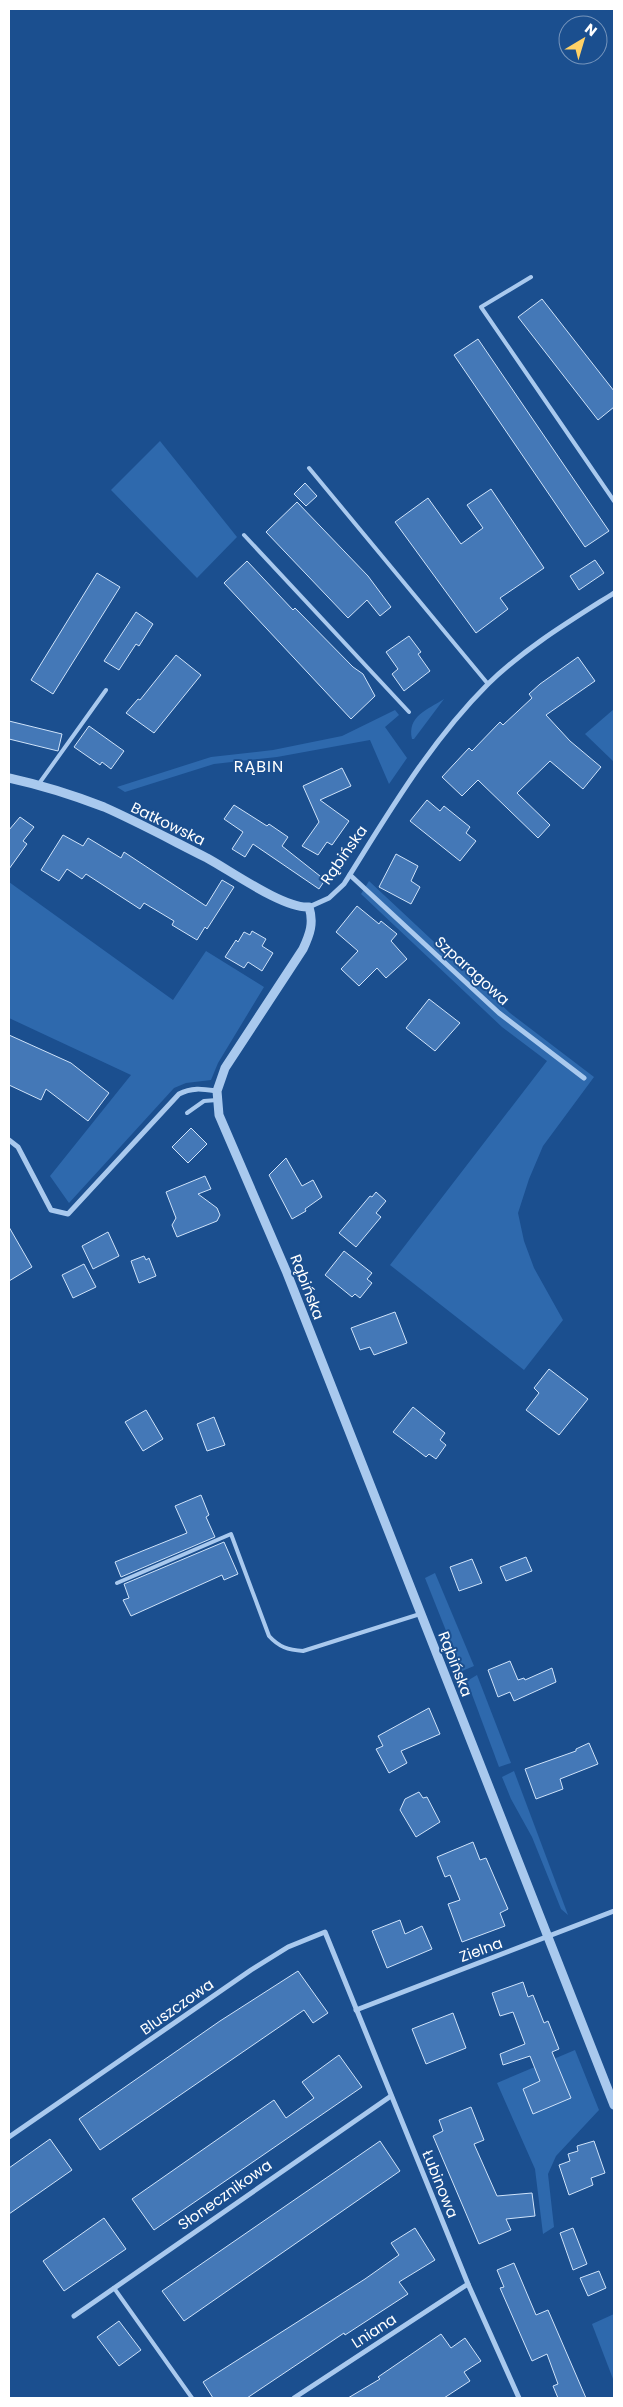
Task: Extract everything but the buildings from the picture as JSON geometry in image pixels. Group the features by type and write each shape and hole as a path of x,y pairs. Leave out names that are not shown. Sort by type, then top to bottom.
{"street":[{"name":"Rąbińska","path":"309,907 322,903 336,894 431,748 488,684 544,638 614,593"},
{"name":"Batkowska","path":"9,778 38,785 103,807 210,860 280,899 294,905 309,907"},
{"name":"Szparagowa","path":"350,875 499,1013 584,1078"},
{"path":"9,1140 18,1147 51,1210 68,1214 179,1094 194,1089 217,1096 225,1068 303,949 313,918 309,907"},
{"name":"Rąbińska","path":"217,1096 218,1115 267,1223 614,2106"},
{"name":"Zielna","path":"356,2010 614,1911"},
{"name":"Bluszczowa","path":"9,2137 288,1947 325,1932 342,1976"},
{"name":"Łubinowa","path":"342,1976 468,2284 519,2398"},
{"name":"Słonecznikowa","path":"74,2316 391,2096"},
{"name":"Lniana","path":"294,2398 468,2284"}],"lane":[{"path":"531,277 481,307 614,501"},
{"path":"309,468 488,684"},
{"path":"244,535 409,712"},
{"path":"38,785 106,690"},
{"path":"187,1112 204,1101 217,1096"},
{"path":"117,1583 231,1534 269,1636 277,1644 288,1650 303,1651 420,1614"},
{"path":"114,2288 192,2398"}],"shaded area":[{"path":"160,441 237,537 197,578 111,490"},
{"path":"444,699 414,739 412,739 411,731 415,719 425,710"},
{"path":"614,709 614,762 585,734"},
{"path":"395,710 399,715 385,727 407,758 389,784 370,740 277,757 214,764 125,792 117,787 211,757 273,750 342,736"},
{"path":"369,881 510,1013 594,1077 543,1146 529,1179 518,1213 524,1241 534,1268 563,1320 524,1370 390,1265 547,1061 502,1027 361,894"},
{"path":"9,882 173,1000 206,951 264,987 218,1063 211,1080 186,1083 174,1088 69,1203 50,1176 131,1075 9,1018"},
{"path":"435,1573 474,1666 462,1671 425,1578"},
{"path":"477,1675 511,1763 499,1767 467,1681"},
{"path":"514,1771 568,1915 561,1909 532,1837 511,1799 502,1777"},
{"path":"575,2050 599,2110 556,2156 548,2174 554,2227 543,2234 535,2169 497,2083"},
{"path":"614,2314 614,2379 613,2379 592,2324"}],"district":[{"name":"RĄBIN","path":"259,766"}]}
